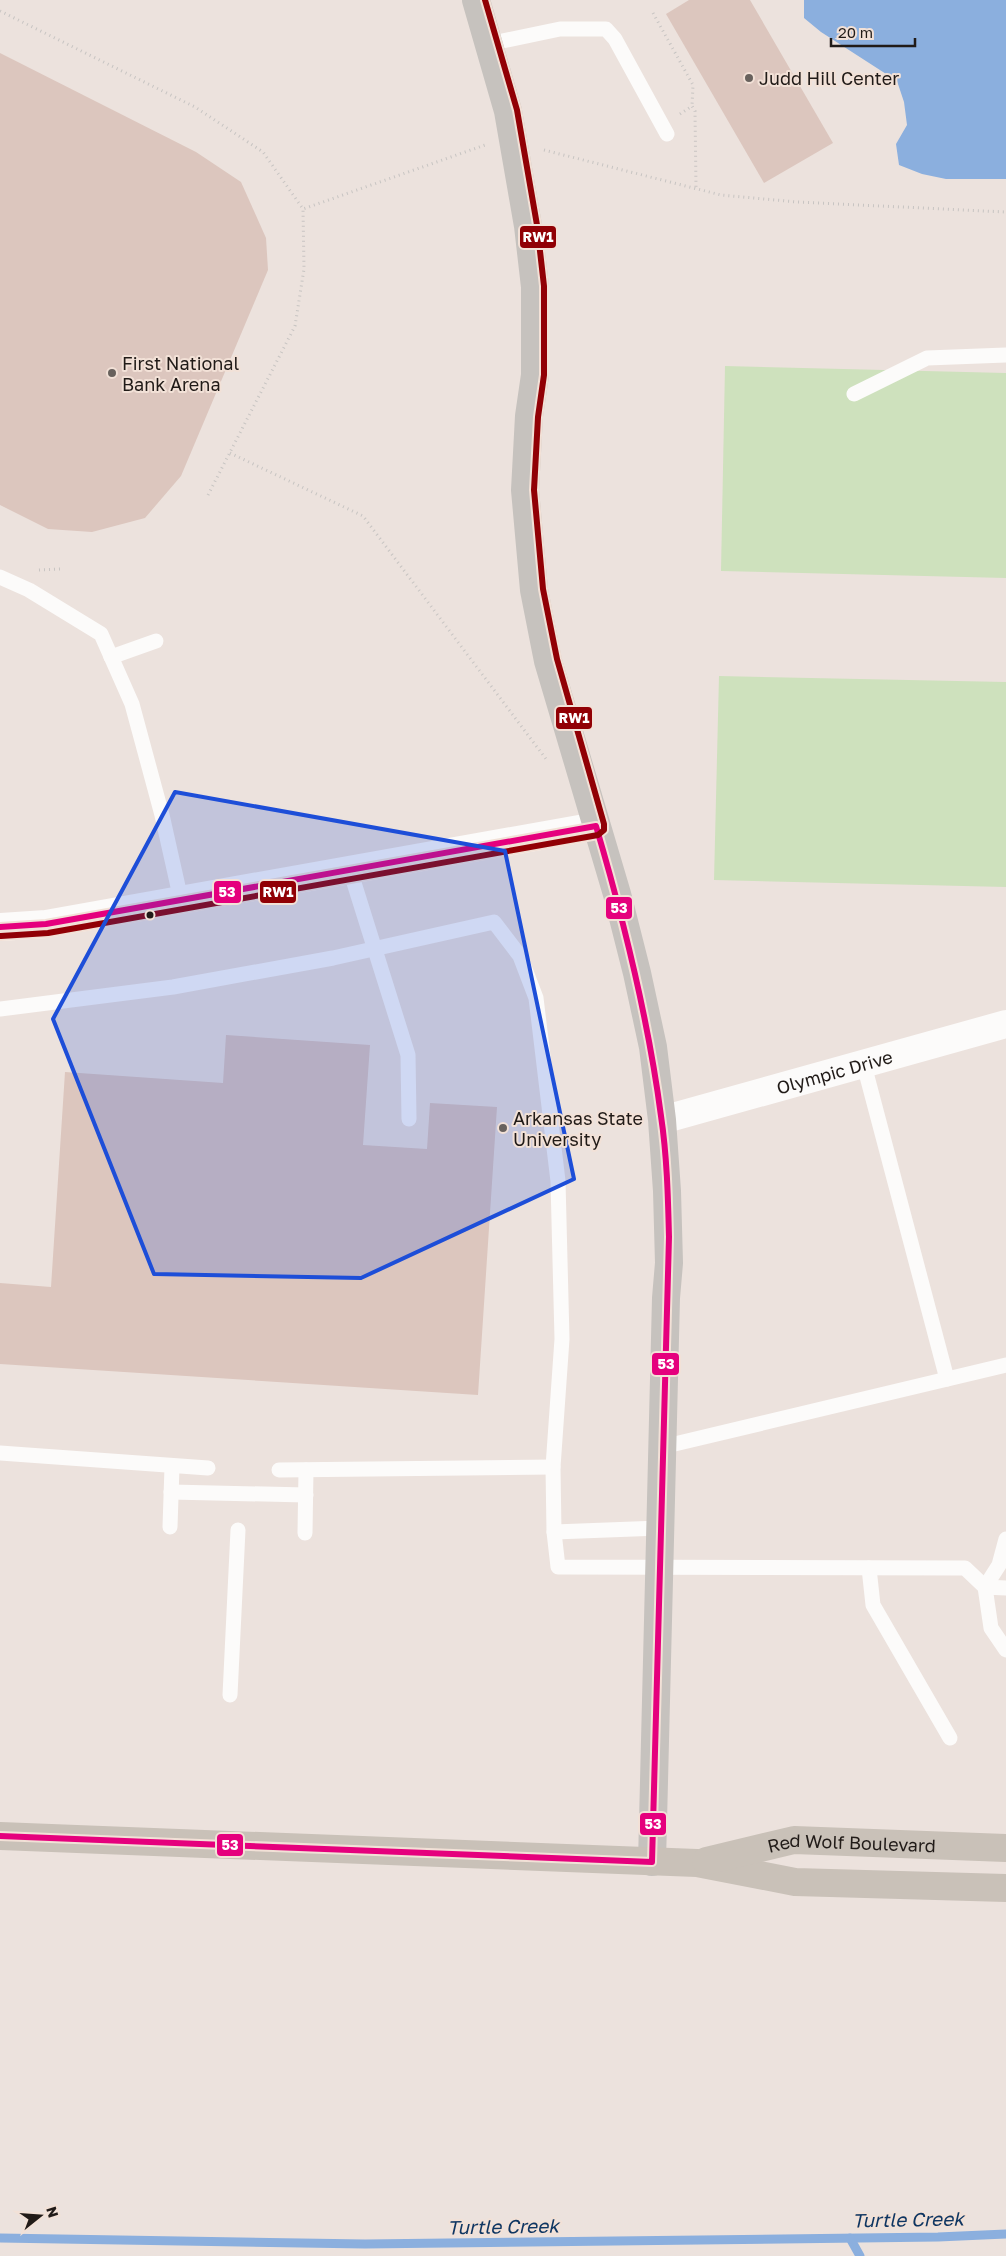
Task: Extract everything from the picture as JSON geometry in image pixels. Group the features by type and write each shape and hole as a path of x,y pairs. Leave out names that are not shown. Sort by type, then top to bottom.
{"highway":[{"name":"Red Wolf Boulevard","path":"0,1836 698,1863 795,1882 1006,1888"},
{"name":"Red Wolf Boulevard","path":"698,1863 794,1840 1006,1848"}],"street":[{"path":"476,0 508,111 528,226 535,287 534,375 528,416 525,490 534,590 548,662 638,973 653,1047 662,1120 667,1191 669,1264 662,1447 652,1862"},
{"path":"0,927 46,924 596,826"},
{"name":"Olympic Drive","path":"662,1120 1006,1024"}],"lane":[{"path":"488,44 560,29 606,29 615,39 667,134"},
{"path":"854,394 927,358 1006,355"},
{"path":"0,577 29,590 101,634 132,704 162,815 181,900"},
{"path":"111,657 156,641"},
{"path":"350,870 408,1055 409,1119"},
{"path":"0,1009 173,986 332,958 494,922 520,956 536,998 558,1181 562,1339 554,1467 554,1532 558,1566 659,1568 965,1568 985,1587 991,1628 1006,1650"},
{"path":"864,1065 947,1379"},
{"path":"662,1447 1006,1365"},
{"path":"0,1453 172,1467 208,1468"},
{"path":"170,1528 172,1467"},
{"path":"279,1470 554,1467"},
{"path":"305,1533 306,1470"},
{"path":"171,1492 306,1495"},
{"path":"554,1532 660,1528"},
{"path":"230,1694 238,1530"},
{"path":"985,1587 999,1565 1006,1539"},
{"path":"869,1568 873,1605 950,1738"},
{"path":"985,1587 1006,1588"}],"path":[{"path":"0,11 203,112 263,152 303,209 304,269 295,326 208,496"},
{"path":"653,13 693,86 692,106 695,111 696,188"},
{"path":"675,116 692,106"},
{"path":"303,209 512,136"},
{"path":"541,149 721,195 797,202 1006,212"},
{"path":"230,453 363,516 548,762"}],"highlighted area":[{"path":"175,792 505,851 574,1179 361,1278 154,1274 53,1019"}],"green space":[{"path":"725,366 1006,373 1006,578 721,571"},
{"path":"719,676 1006,682 1006,887 714,880"}],"water":[{"path":"804,0 1006,0 1006,179 946,179 922,174 899,165 896,144 907,125 904,102 897,81 821,32 804,18"}],"building":[{"name":"Judd Hill Center","path":"689,0 750,0 833,143 764,183 666,14"},
{"name":"First National Bank Arena","path":"0,53 196,152 241,182 266,238 268,270 181,476 145,518 92,532 48,529 0,505"},
{"path":"226,1035 370,1045 363,1145 427,1149 430,1103 497,1107 478,1395 0,1364 0,1283 51,1287 65,1072 223,1083"}],"waterway":[{"name":"Turtle Creek","path":"0,2238 365,2244 938,2237 1006,2234"},
{"path":"850,2238 860,2256"}],"transit line":[{"name":"RW1","path":"1,936 48,933 598,835 604,830 604,824 557,659 543,589 534,490 538,417 544,375 544,286 537,225 517,110 485,0"},
{"name":"53","path":"0,927 46,924 596,826 625,933 656,1079 665,1146 669,1237 652,1862 0,1836"}],"place":[{"name":"Judd Hill Center","path":"749,78"},
{"name":"First National Bank Arena","path":"112,373"},
{"name":"Arkansas State University","path":"503,1128"}]}
